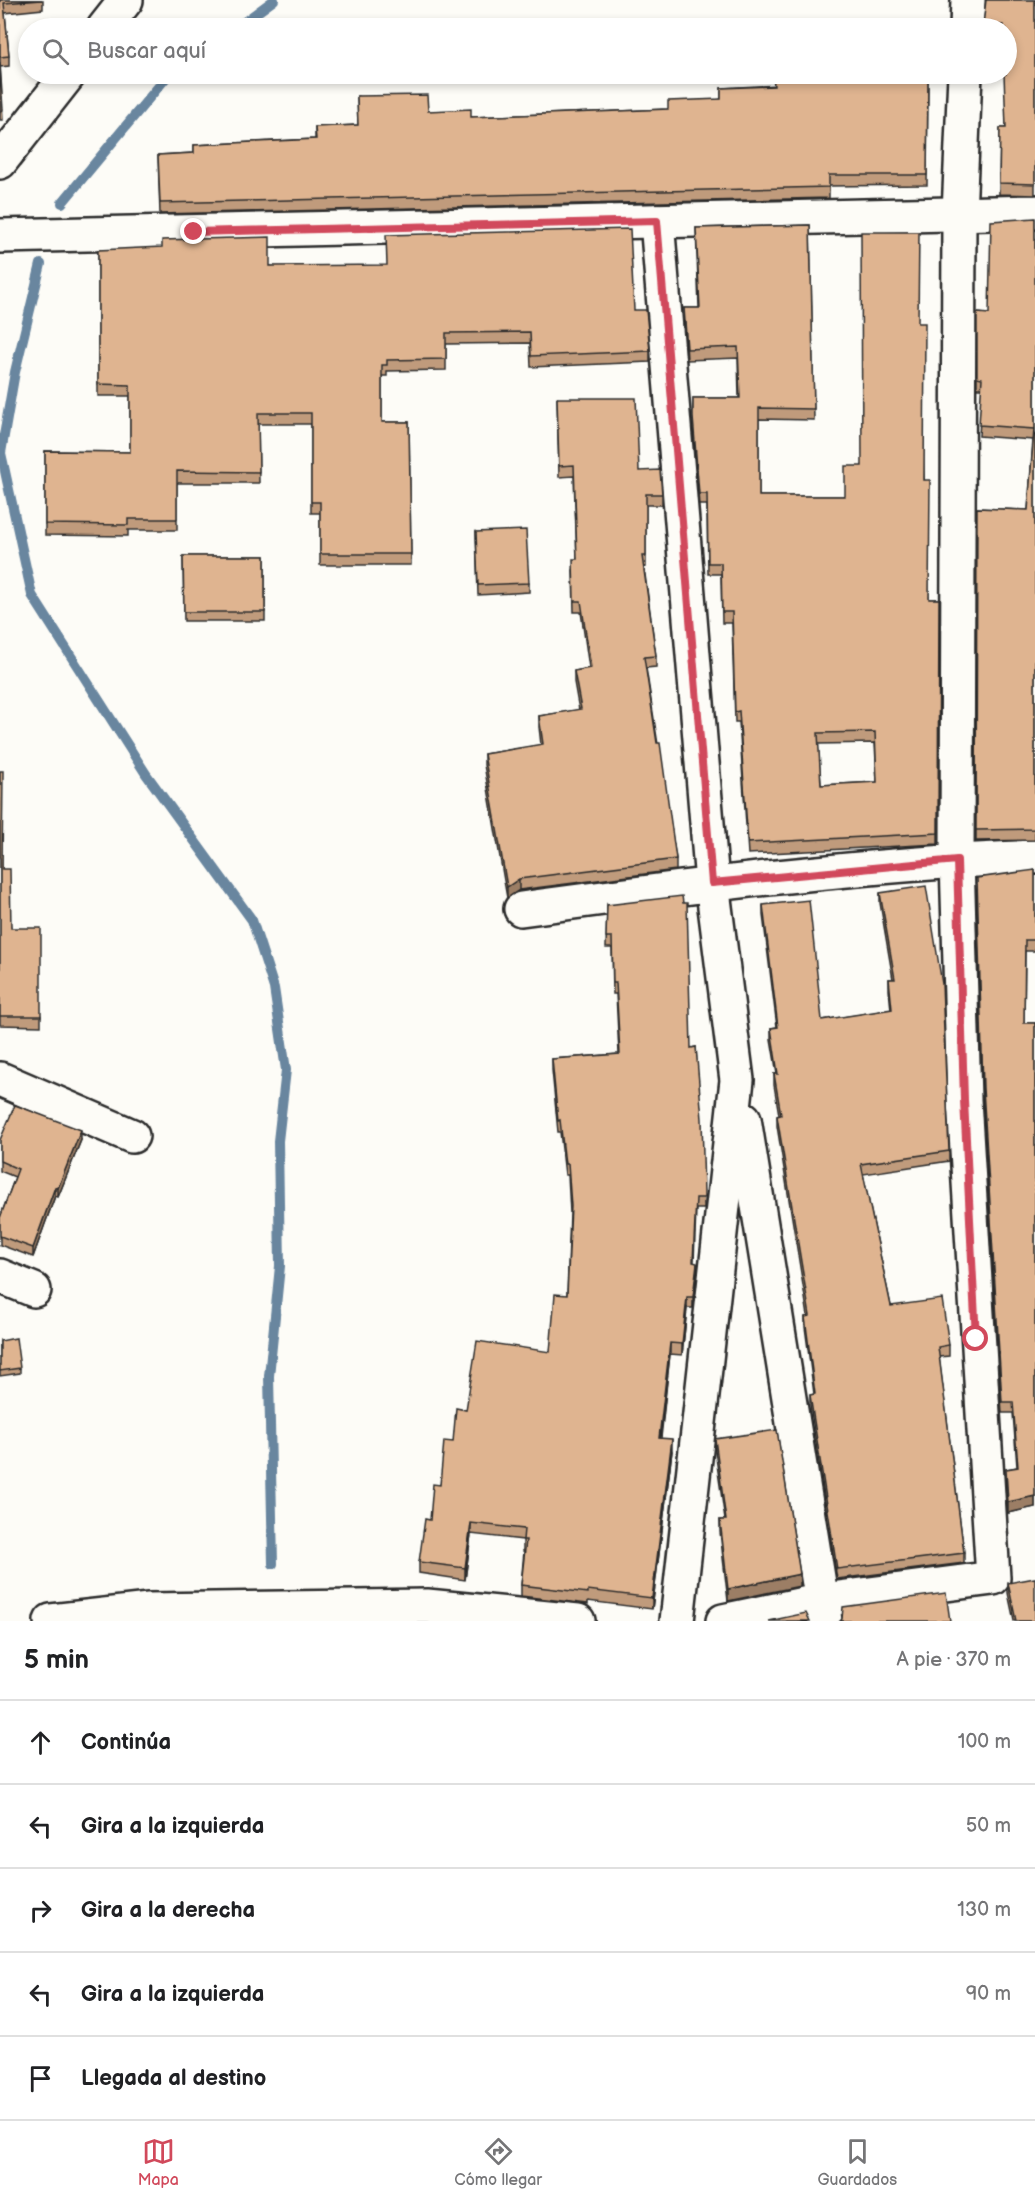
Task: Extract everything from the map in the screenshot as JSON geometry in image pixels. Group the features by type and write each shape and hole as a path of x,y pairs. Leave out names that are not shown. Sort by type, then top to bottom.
{"street":[{"path":"112,18 126,0"},
{"path":"967,18 968,0"},
{"path":"0,162 61,84"},
{"path":"723,1621 824,1611 993,1578 965,1112 957,860 959,214 965,84"},
{"path":"0,236 1035,212"},
{"path":"657,221 712,883 737,1080 824,1611"},
{"path":"521,909 712,883 957,860 1035,858"},
{"path":"0,1079 132,1136"},
{"path":"677,1621 737,1080"},
{"path":"0,1276 34,1290"},
{"path":"51,1621 427,1606 578,1621"}],"building":[{"path":"0,0 42,0 4,3 9,56 0,57"},
{"path":"986,0 1035,0 1035,184 999,183 1000,128 1006,128 1004,84 1017,84 1017,18 984,18"},
{"path":"0,62 3,110 0,111"},
{"path":"774,84 928,84 927,175 829,175 829,187 160,203 158,155 194,153 194,145 316,139 315,127 358,125 357,96 427,95 428,111 471,109 471,117 668,109 668,101 721,99 721,88 774,86"},
{"path":"1035,218 1035,829 976,830 977,508 1028,510 1034,429 979,425 982,378 977,377 977,313 989,314 991,221"},
{"path":"810,225 814,409 759,408 759,496 845,496 845,466 862,466 861,232 919,232 918,323 925,323 924,480 930,480 929,599 939,599 938,833 748,843 739,711 735,712 732,612 722,612 721,563 708,563 707,494 699,494 693,417 693,398 740,398 738,347 687,349 684,308 700,308 696,228","holes":["875,732 877,782 821,785 818,733"]},
{"path":"630,229 634,310 646,310 650,351 531,356 530,332 446,333 446,359 387,360 387,365 382,365 382,422 409,422 411,554 320,554 320,502 311,502 311,413 258,413 259,472 177,471 177,519 128,519 128,525 45,524 45,451 130,452 130,385 98,384 98,250 162,247 162,240 270,237 270,266 387,265 386,235"},
{"path":"557,398 636,398 639,471 660,470 662,494 646,494 646,556 642,556 656,656 644,657 657,743 660,743 676,859 519,879 507,887 484,754 543,744 539,716 581,709 574,671 591,668 581,601 574,601 573,559 577,559 574,465 559,466"},
{"path":"526,530 529,583 478,585 476,532"},
{"path":"183,556 265,556 265,612 184,612"},
{"path":"0,771 3,771 2,869 10,869 11,928 41,928 41,1016 0,1016"},
{"path":"1035,870 1035,940 1025,940 1024,1023 1035,1023 1035,1496 1008,1502 1006,1469 1018,1467 1013,1402 1002,1402 983,1088 977,878"},
{"path":"926,886 942,984 949,1151 861,1164 891,1306 942,1299 949,1345 938,1347 964,1553 837,1569 810,1395 815,1394 805,1317 810,1316 777,1116 781,1115 774,1074 778,1074 771,1028 778,1027 763,905 809,900 822,1020 892,1009 889,979 895,979 880,893"},
{"path":"682,896 683,903 687,903 691,1048 696,1047 702,1119 704,1198 696,1198 693,1262 697,1263 693,1297 687,1297 682,1344 670,1343 659,1438 672,1439 652,1598 521,1585 526,1540 523,1540 524,1529 471,1523 465,1568 419,1562 425,1519 430,1520 433,1484 440,1485 444,1441 453,1442 456,1408 466,1410 477,1341 550,1352 555,1294 567,1295 571,1206 568,1164 565,1164 560,1120 558,1121 552,1059 620,1054 616,983 613,983 612,937 606,937 607,905"},
{"path":"15,1105 81,1130 58,1188 55,1187 33,1248 0,1236 0,1218 18,1169 0,1161 0,1140"},
{"path":"16,1338 20,1368 0,1371 0,1341"},
{"path":"777,1430 800,1574 728,1589 720,1520 726,1520 715,1439"},
{"path":"1035,1578 1035,1621 1016,1621 1008,1583"},
{"path":"946,1593 950,1621 840,1621 843,1607"},
{"path":"806,1613 810,1621 769,1621"}],"waterway":[{"path":"250,18 274,0"},
{"path":"62,203 161,84"},
{"path":"41,264 15,372 1,453 32,595 146,774 252,920 274,988 286,1070 278,1141 280,1266 269,1376 273,1564"}],"route":[{"path":"194,232 657,221 712,883 957,860 964,1100 976,1339"}]}
